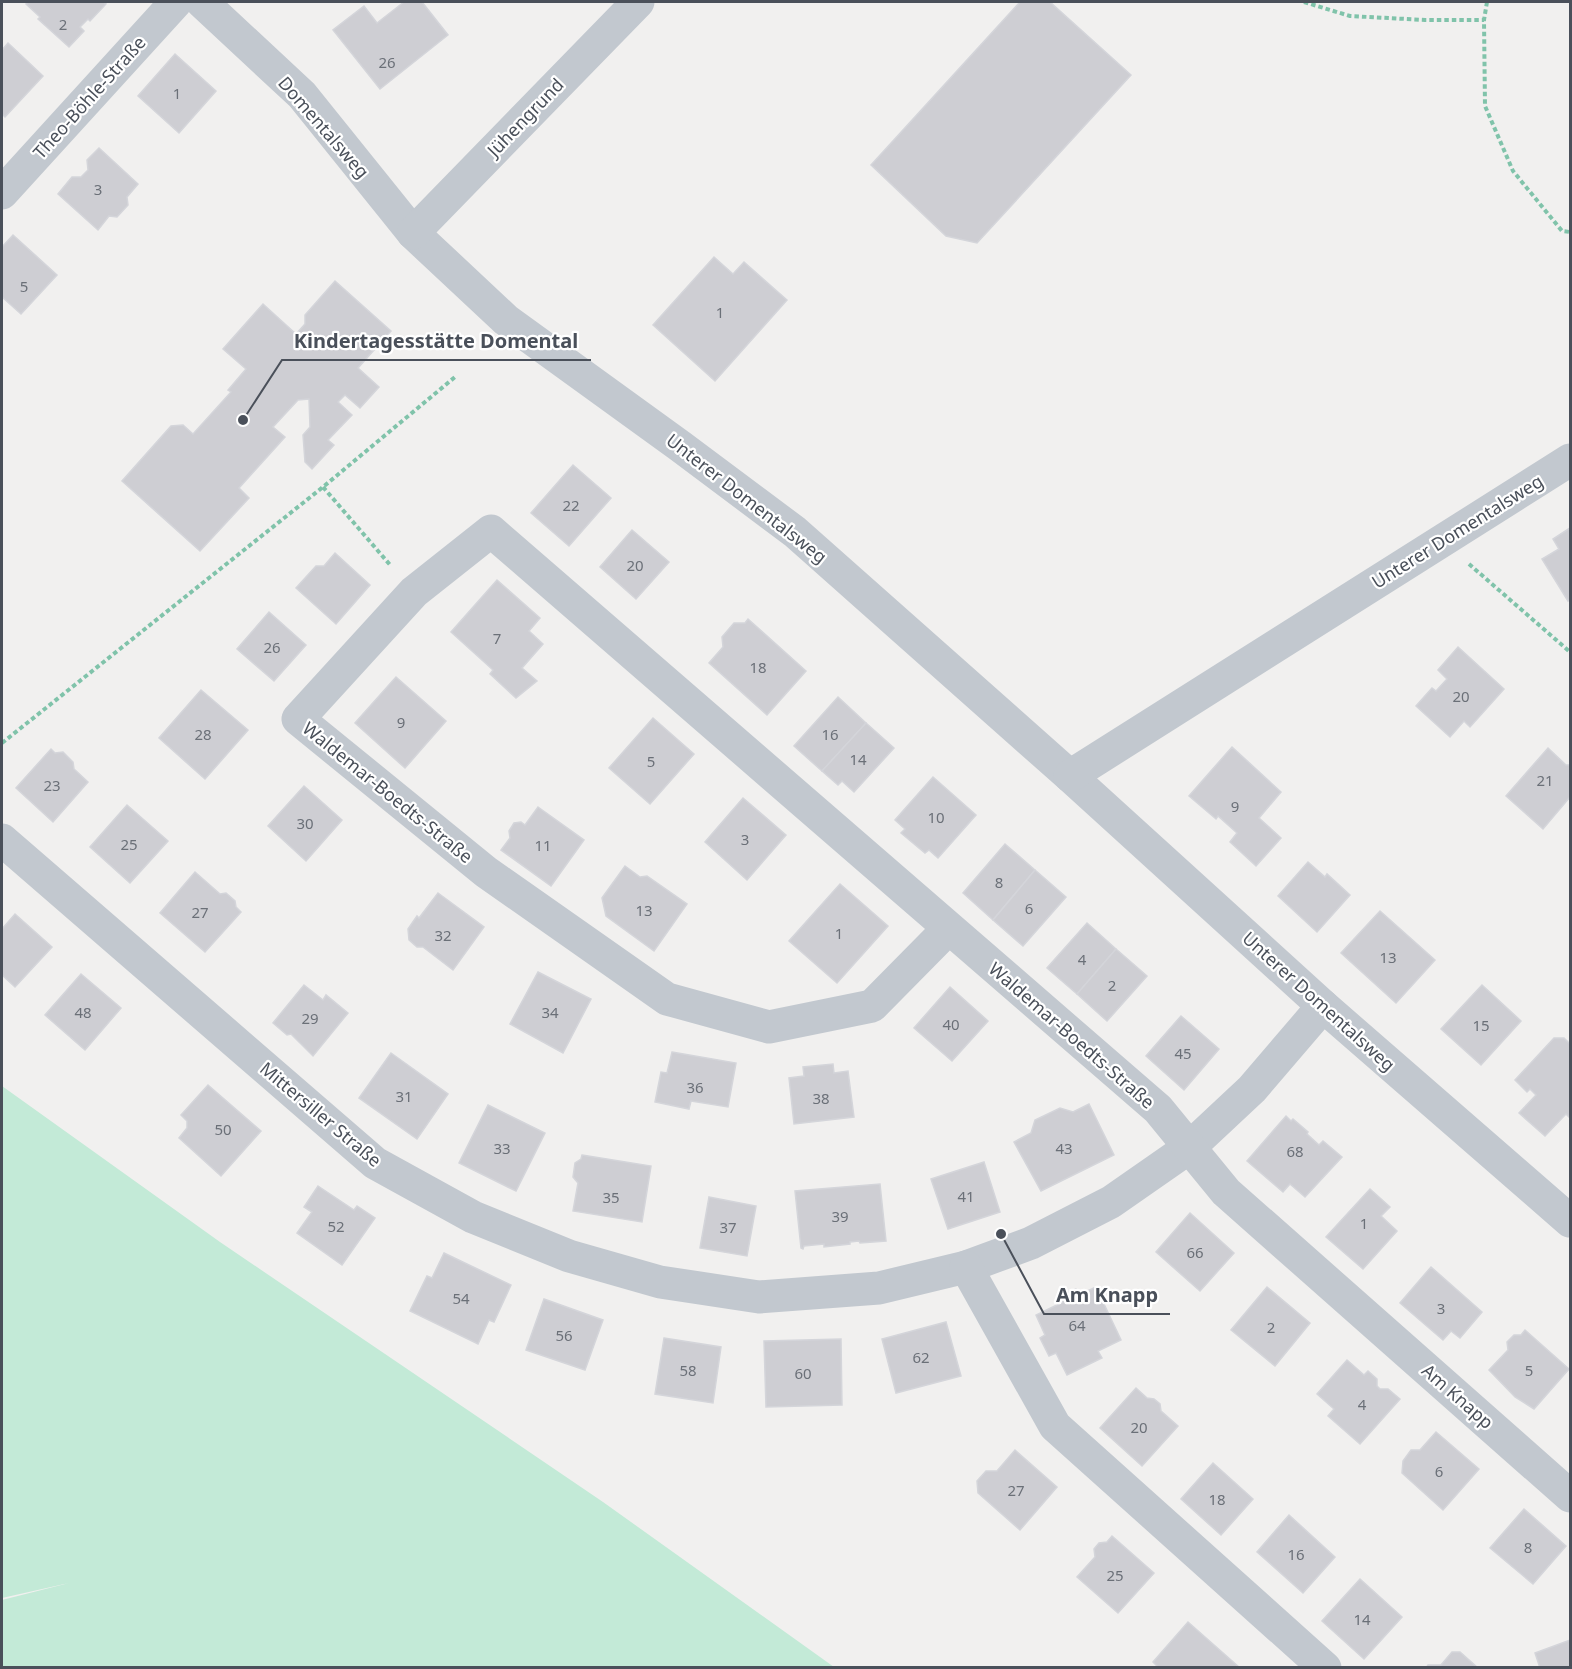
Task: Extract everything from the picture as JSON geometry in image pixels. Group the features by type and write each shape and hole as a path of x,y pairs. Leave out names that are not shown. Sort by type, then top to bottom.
{"street":[{"name":"Theo-Böhle-Straße","path":"2,193 176,2"},
{"name":"Domentalsweg","path":"202,2 302,95 413,233"},
{"name":"Jühengrund","path":"413,233 638,2"},
{"name":"Unterer Domentalsweg","path":"413,233 506,320 795,532 1070,776 1323,1006 1564,1204"},
{"name":"Unterer Domentalsweg","path":"1070,776 1570,460"},
{"name":"Waldemar-Boedts-Straße","path":"949,928 872,1006 769,1028 667,999 486,872 298,719 414,592 491,531 1158,1109 1190,1147"},
{"name":"Mittersiller Straße","path":"2,840 375,1163 473,1217 569,1256 649,1279 759,1297 879,1288 966,1267 1030,1243 1111,1202 1190,1147 1252,1089 1323,1006"},
{"name":"Am Knapp","path":"1190,1147 1226,1192 1570,1496"},
{"path":"966,1267 1055,1426 1325,1668"}],"path":[{"path":"1304,2 1350,16 1484,20"},
{"path":"1488,2 1484,20 1485,106 1513,171 1562,231 1570,232"},
{"path":"2,743 323,487 455,377"},
{"path":"323,487 414,592"},
{"path":"1442,540 1570,652"}],"green space":[{"path":"2,1086 220,1242 603,1502 834,1667 2,1667 2,1600 69,1583 2,1598"}],"building":[{"path":"28,2 103,2 106,4 90,21 88,19 80,27 84,31 69,47 38,19 40,17 26,4"},
{"path":"404,2 422,2 448,35 380,89 333,30 364,6 377,23"},
{"path":"1020,2 1050,2 1131,75 977,243 946,236 871,165"},
{"path":"8,43 43,76 5,117 2,114 2,50"},
{"path":"175,54 216,91 179,133 138,96"},
{"path":"99,148 138,184 127,197 128,205 117,217 109,216 98,230 58,194 72,177 81,177 88,170 87,160"},
{"path":"13,235 57,275 21,314 2,297 2,247"},
{"path":"714,257 733,274 744,262 787,300 715,381 653,325"},
{"path":"335,281 391,331 358,368 379,387 360,408 345,395 338,402 352,415 328,440 334,445 312,469 305,462 303,435 310,427 309,399 298,400 273,427 285,437 239,488 249,498 200,551 122,481 171,426 183,425 193,434 231,392 228,390 246,369 223,349 263,304 296,334 305,324 305,315"},
{"path":"573,465 611,498 569,546 531,513"},
{"path":"1570,528 1570,599 1568,601 1542,559 1559,549 1553,539"},
{"path":"632,530 669,562 636,599 600,567"},
{"path":"335,553 370,585 336,624 296,588 316,566 324,566"},
{"path":"497,580 540,618 529,631 543,644 522,668 537,681 516,698 490,674 493,670 451,632"},
{"path":"269,612 306,645 274,681 237,649"},
{"path":"748,619 806,671 767,715 709,663 723,647 722,637 734,623 745,623"},
{"path":"1458,647 1504,689 1470,727 1464,721 1450,737 1416,706 1432,688 1436,691 1447,679 1438,670"},
{"path":"396,677 446,721 405,768 355,723"},
{"path":"201,690 248,730 205,779 159,738"},
{"path":"838,697 866,723 822,771 794,746"},
{"path":"653,718 694,754 650,804 609,768"},
{"path":"866,723 894,748 854,792 842,781 838,785 822,771"},
{"path":"1232,747 1281,792 1259,818 1281,838 1256,866 1230,842 1237,833 1218,816 1216,819 1189,796"},
{"path":"1548,748 1566,765 1570,765 1570,797 1543,829 1506,796"},
{"path":"51,749 55,753 63,752 73,762 74,769 88,782 53,822 16,788"},
{"path":"933,777 976,815 938,858 929,850 925,853 901,833 905,829 895,820"},
{"path":"304,786 342,820 306,861 268,826"},
{"path":"743,798 786,835 747,880 705,842"},
{"path":"127,805 168,841 130,883 90,847"},
{"path":"538,807 584,840 551,886 501,850 510,838 509,831 514,823 521,822 525,825"},
{"path":"1005,844 1035,870 993,920 963,893"},
{"path":"1308,862 1325,877 1327,874 1350,895 1317,932 1278,896"},
{"path":"625,866 640,877 647,876 687,904 654,951 606,916 602,898"},
{"path":"1035,870 1066,897 1023,946 993,920"},
{"path":"195,872 220,894 226,893 235,901 236,907 241,912 205,952 160,913"},
{"path":"840,884 888,926 837,983 789,941"},
{"path":"438,893 484,927 453,970 423,947 417,947 409,940 408,929"},
{"path":"1380,911 1435,960 1396,1003 1341,953"},
{"path":"15,914 52,947 15,987 2,975 2,929"},
{"path":"1087,923 1116,949 1077,994 1047,968"},
{"path":"1116,949 1147,976 1107,1021 1077,994"},
{"path":"538,972 591,999 563,1053 510,1024"},
{"path":"81,974 121,1008 85,1050 45,1015"},
{"path":"304,985 323,1000 326,995 348,1013 313,1056 291,1034 287,1035 273,1023"},
{"path":"1482,985 1521,1021 1481,1065 1441,1029"},
{"path":"950,987 988,1021 952,1061 914,1028"},
{"path":"1181,1016 1219,1049 1184,1090 1146,1056"},
{"path":"1554,1038 1564,1038 1570,1044 1570,1115 1569,1117 1566,1114 1545,1136 1519,1113 1536,1095 1530,1089 1527,1092 1515,1080"},
{"path":"672,1052 736,1063 728,1107 691,1101 689,1109 655,1102 661,1072 667,1073"},
{"path":"391,1053 448,1094 417,1139 359,1098"},
{"path":"833,1064 834,1073 848,1071 854,1117 794,1124 789,1078 804,1076 803,1067"},
{"path":"208,1085 261,1131 221,1176 179,1138 187,1128 187,1121 181,1115"},
{"path":"1089,1104 1114,1155 1041,1191 1014,1142 1031,1133 1035,1120 1060,1108 1073,1112"},
{"path":"488,1105 545,1133 516,1191 459,1163"},
{"path":"1286,1116 1308,1132 1307,1134 1319,1145 1323,1141 1342,1157 1305,1197 1290,1184 1283,1192 1247,1161"},
{"path":"582,1155 651,1166 642,1222 573,1211 578,1183 573,1177 575,1163 581,1159"},
{"path":"984,1162 1000,1212 948,1229 931,1179"},
{"path":"880,1184 886,1241 860,1243 859,1241 850,1242 850,1244 824,1247 824,1244 801,1248 795,1191"},
{"path":"318,1186 354,1210 357,1206 375,1218 342,1265 297,1233 312,1212 304,1207"},
{"path":"1370,1189 1390,1207 1381,1216 1397,1231 1363,1269 1326,1237"},
{"path":"709,1197 756,1206 747,1256 700,1248"},
{"path":"1190,1213 1234,1253 1200,1291 1156,1252"},
{"path":"444,1253 511,1285 494,1322 489,1320 478,1344 410,1311 427,1276 432,1278"},
{"path":"1431,1267 1482,1312 1460,1338 1451,1331 1443,1340 1400,1303"},
{"path":"1096,1287 1121,1340 1098,1351 1102,1358 1067,1375 1056,1353 1049,1356 1040,1338 1045,1335 1036,1315 1063,1302 1063,1295 1076,1289 1083,1293"},
{"path":"1267,1287 1310,1323 1275,1366 1231,1330"},
{"path":"544,1299 603,1320 585,1370 526,1350"},
{"path":"946,1322 961,1376 896,1393 882,1339"},
{"path":"1525,1330 1569,1369 1534,1409 1515,1397 1489,1370 1508,1350 1507,1342 1514,1335 1521,1335"},
{"path":"664,1338 721,1347 713,1403 655,1394"},
{"path":"841,1339 842,1405 766,1407 764,1341"},
{"path":"1347,1360 1364,1375 1368,1371 1377,1379 1377,1386 1380,1389 1388,1389 1400,1399 1360,1444 1328,1416 1334,1409 1317,1394"},
{"path":"1136,1388 1147,1398 1154,1399 1160,1404 1161,1411 1178,1426 1142,1466 1100,1428"},
{"path":"1436,1432 1479,1469 1443,1510 1402,1473 1403,1461 1411,1450 1420,1450"},
{"path":"1015,1450 1057,1487 1020,1530 978,1493 977,1481 986,1471 997,1471"},
{"path":"1213,1463 1253,1499 1221,1535 1181,1499"},
{"path":"1524,1509 1566,1546 1533,1584 1490,1548"},
{"path":"1289,1515 1335,1557 1303,1593 1257,1552"},
{"path":"1112,1536 1154,1573 1118,1613 1077,1577 1095,1557 1094,1549 1099,1543 1107,1542"},
{"path":"1360,1579 1402,1617 1364,1659 1322,1621"},
{"path":"1188,1622 1240,1668 1159,1668 1153,1662"},
{"path":"1570,1640 1570,1668 1540,1668 1535,1653"},
{"path":"1452,1652 1460,1652 1478,1668 1426,1668 1428,1665 1441,1665"}],"place":[{"name":"Kindertagesstätte Domental","path":"243,420"},
{"name":"Am Knapp","path":"1001,1234"}]}
